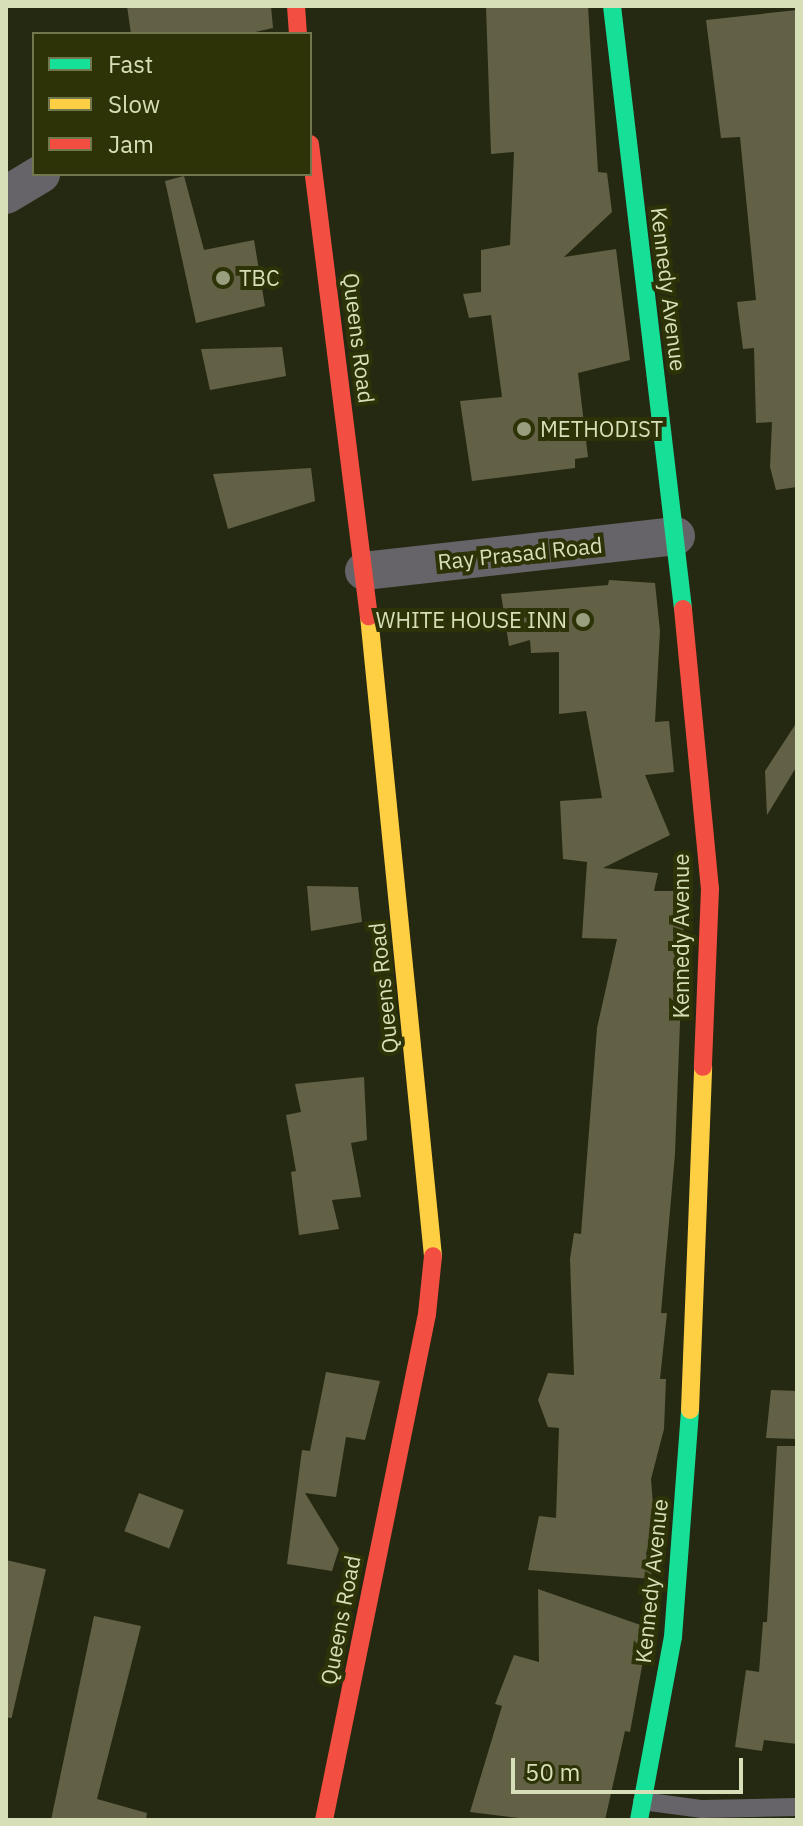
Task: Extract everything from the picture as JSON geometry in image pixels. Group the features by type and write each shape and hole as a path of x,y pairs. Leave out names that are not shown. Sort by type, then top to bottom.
{"street":[{"path":"296,6 298,32"},
{"name":"Kennedy Avenue","path":"612,6 676,536 710,889 688,1450 673,1637 640,1811"},
{"name":"Queens Road","path":"312,160 364,571 434,1244 427,1314 324,1820"},
{"path":"6,195 38,176"},
{"name":"Ray Prasad Road","path":"364,571 676,536"}],"lane":[{"path":"640,1811 797,1807"}],"building":[{"path":"127,6 271,6 273,28 255,32 131,32"},
{"path":"486,6 588,6 598,172 607,173 612,212 564,257 616,249 630,360 578,373 588,457 575,459 575,468 472,481 460,401 502,397 491,315 469,318 463,294 481,292 481,250 510,245 514,152 491,154"},
{"path":"797,10 797,487 776,490 770,467 772,422 756,423 754,348 743,349 737,302 756,300 740,137 721,138 706,20"},
{"path":"184,176 204,250 254,240 265,306 196,323 165,181"},
{"path":"282,347 286,376 210,390 201,349"},
{"path":"311,468 315,501 228,529 213,474"},
{"path":"609,580 655,583 660,631 655,722 669,721 674,772 645,775 670,835 603,868 658,873 654,891 685,891 675,1154 661,1313 667,1313 660,1379 666,1379 664,1429 651,1479 655,1530 646,1553 653,1579 528,1570 539,1516 556,1518 559,1428 548,1427 538,1400 548,1373 574,1375 570,1259 574,1233 581,1234 597,1028 617,939 582,938 587,862 563,859 560,801 602,798 586,711 559,714 559,652 531,653 530,640 509,646 501,594 608,585"},
{"path":"797,722 797,766 767,815 765,771"},
{"path":"307,886 358,887 362,922 311,931"},
{"path":"364,1077 367,1140 351,1143 361,1197 332,1200 339,1229 299,1235 291,1172 296,1171 286,1115 301,1112 295,1084"},
{"path":"326,1372 380,1381 365,1440 346,1437 336,1497 305,1493 339,1549 332,1571 287,1564 302,1450 310,1451"},
{"path":"771,1390 797,1391 797,1439 766,1438"},
{"path":"777,1446 797,1446 797,1744 764,1740 762,1751 735,1747 746,1670 759,1672 763,1622 767,1622"},
{"path":"139,1493 184,1510 169,1548 124,1531"},
{"path":"6,1560 46,1569 12,1718 6,1717"},
{"path":"538,1589 649,1628 630,1732 625,1731 605,1820 535,1820 470,1812 502,1706 495,1704 514,1655 539,1662"},
{"path":"94,1616 141,1626 97,1799 147,1813 146,1820 51,1820"}],"traffic: fast":[{"path":"612,6 683,609"},
{"path":"639,1820 673,1637 690,1410"}],"traffic: slow":[{"path":"369,616 433,1256"},
{"path":"690,1410 703,1067"}],"traffic: jam":[{"path":"296,6 298,32"},
{"path":"312,160 369,616"},
{"path":"683,609 710,889 703,1067"},
{"path":"324,1820 427,1314 433,1256"}],"place":[{"name":"TBC","path":"223,278"},
{"name":"METHODIST","path":"524,429"},
{"name":"WHITE HOUSE INN","path":"583,620"}]}
